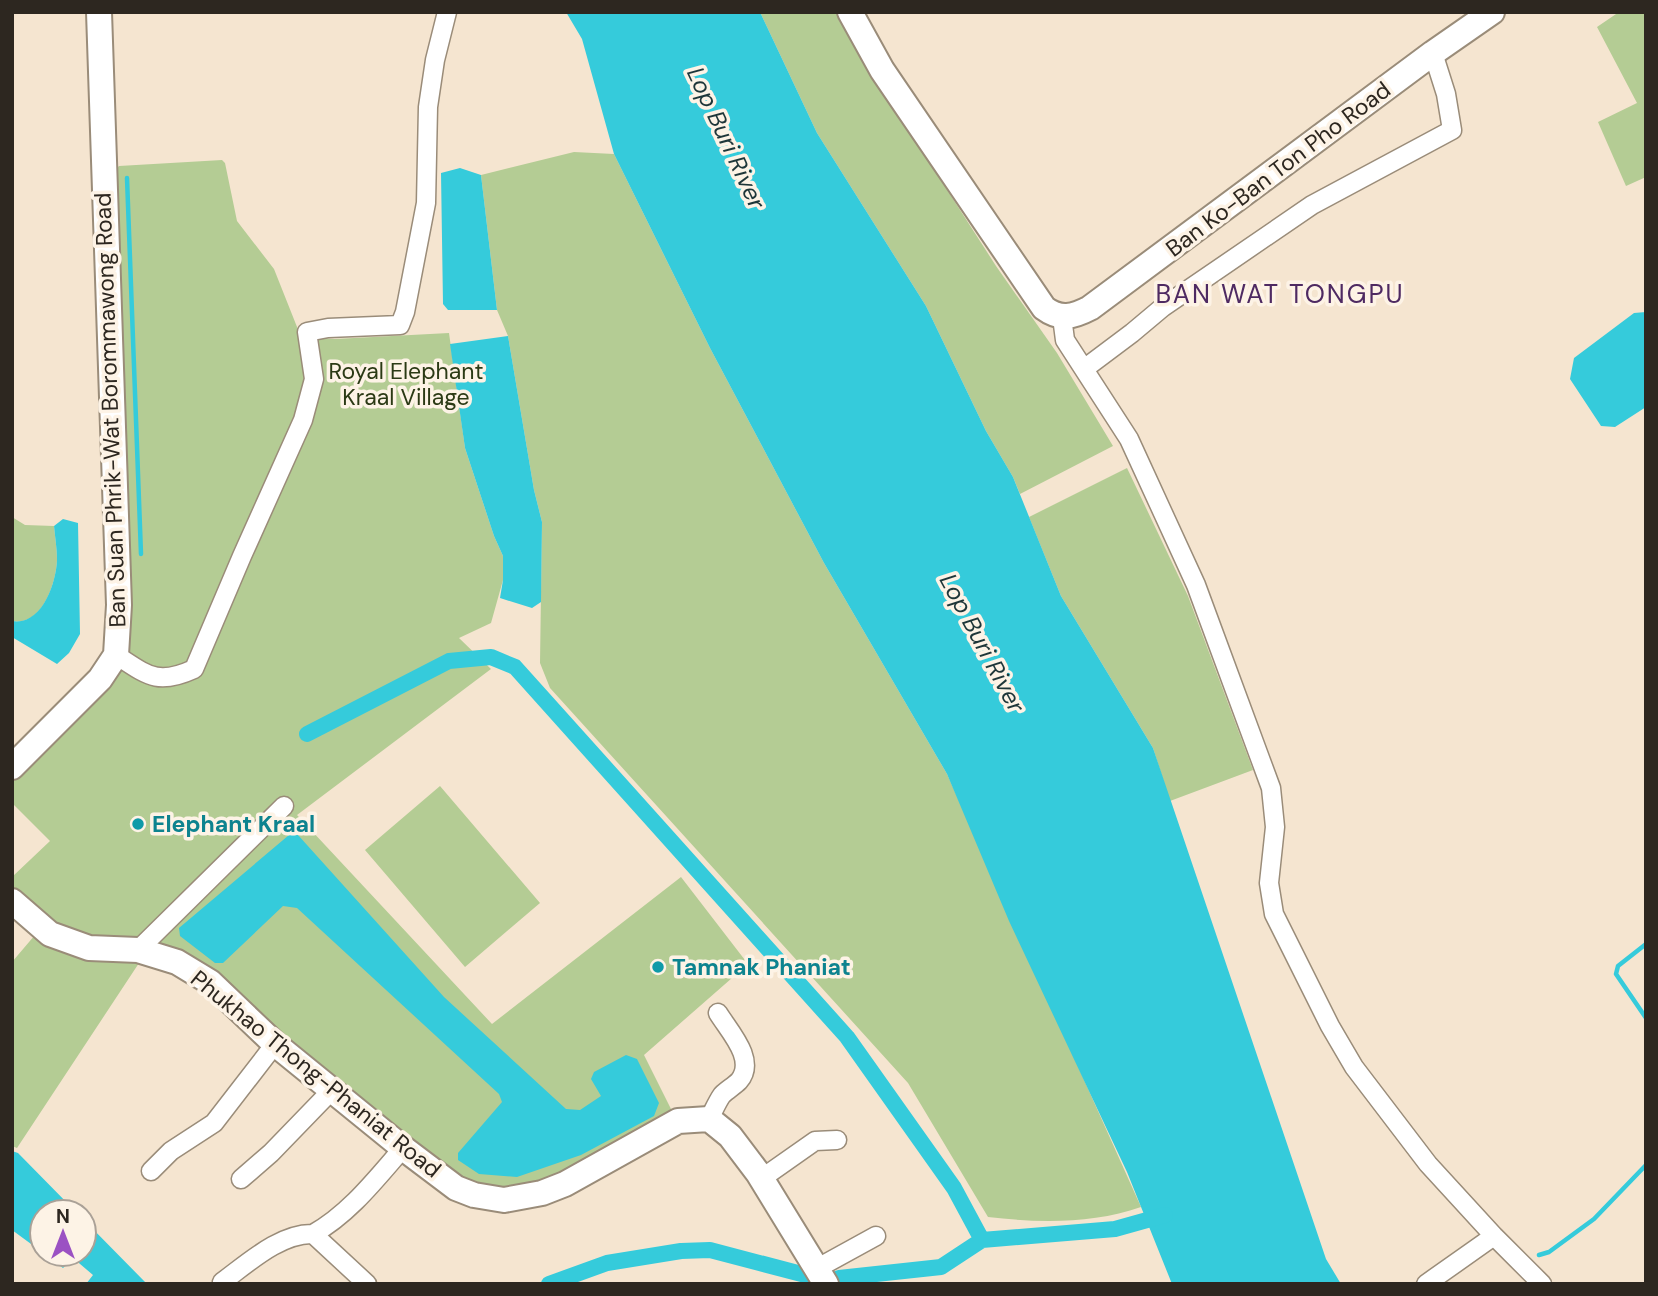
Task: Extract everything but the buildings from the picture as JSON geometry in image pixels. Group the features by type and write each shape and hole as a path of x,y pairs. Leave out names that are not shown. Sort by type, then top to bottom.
{"street":[{"name":"Ban Suan Phrik-Wat Borommawong Road","path":"12,767 100,679 116,655 119,605 99,12"},
{"path":"116,655 149,677 175,678 194,669 303,420 314,379 307,332 328,328 400,325 405,312 426,202 428,107 435,60 447,12"},
{"path":"850,12 882,70 1044,308 1062,317 1065,340 1129,439 1196,585 1271,788 1275,827 1269,883 1274,914 1330,1026 1354,1067 1428,1164 1542,1284"},
{"name":"Ban Ko-Ban Ton Pho Road","path":"1062,317 1077,315 1090,308 1492,12"},
{"path":"1084,369 1163,307 1312,205 1452,130 1446,94 1433,53"},
{"path":"138,950 284,806"},
{"name":"Phukhao Thong-Phaniat Road","path":"12,901 50,934 89,948 138,950 177,962 210,982 275,1044 403,1148 456,1188 488,1199 519,1199 565,1184 678,1121 709,1119"},
{"path":"718,1013 746,1061 740,1080 723,1095 709,1119 730,1136 761,1179 822,1278 876,1236"},
{"path":"151,1171 171,1151 214,1123 275,1044"},
{"path":"241,1179 271,1153 332,1090"},
{"path":"761,1179 815,1141 836,1140"},
{"path":"313,1234 335,1219 369,1187 403,1148"},
{"path":"222,1282 301,1233 313,1234 367,1284"},
{"path":"1426,1284 1494,1236"}],"green space":[{"path":"760,12 837,12 858,51 996,266 1057,353 1113,446 1020,494 986,431 926,306 817,133"},
{"path":"1619,12 1646,12 1646,177 1626,186 1598,122 1637,103 1597,27"},
{"path":"574,152 614,154 710,348 824,563 947,774 1141,1207 1104,1217 1065,1221 988,1217 908,1083 550,688 540,663 542,522 534,490 508,336 497,310 481,175"},
{"name":"Royal Elephant Kraal Village","path":"222,160 225,163 237,221 274,269 301,337 335,339 449,333 465,448 503,556 503,580 491,623 459,638 491,669 297,815 492,1024 681,877 748,964 644,1055 674,1115 564,1177 524,1191 463,1183 406,1140 215,978 53,929 12,893 12,877 50,841 12,803 12,784 22,768 106,688 114,171 119,166"},
{"path":"1127,468 1188,596 1253,770 1170,801 1153,748 1061,596 1029,517"},
{"path":"12,517 25,525 54,526 57,560 54,580 39,610 23,621 12,621"},
{"path":"440,786 540,903 465,967 365,850"},
{"path":"35,935 141,960 17,1148 12,1146 12,962"}],"water":[{"name":"Lop Buri River","path":"566,12 760,12 817,133 926,306 986,431 1013,477 1061,596 1153,748 1326,1259 1341,1284 1172,1284 1127,1172 1009,921 947,774 824,563 710,348 614,154 582,39"},
{"path":"460,168 481,175 497,310 448,310 443,304 441,173"},
{"path":"1646,312 1646,407 1615,427 1601,426 1570,379 1574,358 1634,313"},
{"path":"508,336 534,490 542,522 541,602 532,608 500,598 503,556 465,448 450,344"},
{"path":"63,519 78,523 80,634 69,653 57,664 12,637 12,621 23,621 32,617 50,591 57,556 54,526"},
{"path":"289,835 298,835 444,997 566,1109 580,1110 601,1096 591,1079 594,1072 626,1055 637,1059 659,1103 654,1116 581,1155 517,1177 479,1174 458,1160 458,1153 502,1102 499,1094 297,908 283,906 223,963 215,963 180,936 179,928"},
{"path":"12,1151 18,1153 62,1198 28,1198 28,1242 12,1230"},
{"path":"98,1234 147,1284 86,1284 93,1275 85,1268 98,1268"}],"waterway":[{"path":"127,178 141,554"},
{"path":"307,734 449,661 491,657 515,667 847,1037 954,1188 982,1240"},
{"path":"1646,944 1618,966 1616,974 1646,1018"},
{"path":"1539,1255 1549,1252 1594,1219 1646,1165"},
{"path":"839,1278 941,1267 982,1240 1115,1229 1165,1215"},
{"path":"549,1284 607,1263 681,1251 710,1250 813,1277"}],"place":[{"name":"Elephant Kraal","path":"138,824"},
{"name":"Tamnak Phaniat","path":"658,967"}],"district":[{"name":"BAN WAT TONGPU","path":"1280,294"}]}
